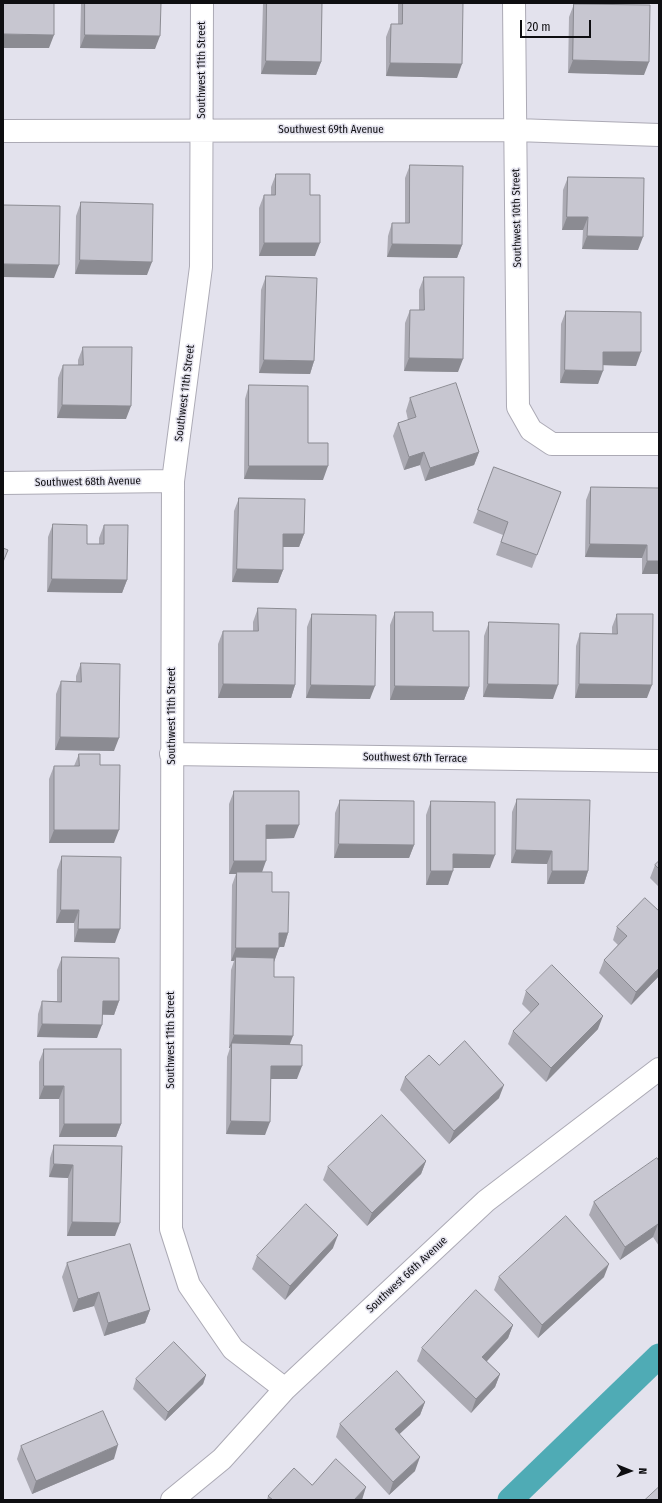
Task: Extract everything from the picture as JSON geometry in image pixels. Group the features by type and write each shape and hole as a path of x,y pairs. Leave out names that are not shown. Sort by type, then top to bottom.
{"street":[{"name":"Southwest 11th Street","path":"202,3 201,267 173,481 171,754 171,1229 188,1285 233,1349 285,1389"},
{"name":"Southwest 10th Street","path":"514,3 518,407 531,430 552,444 659,444"},
{"name":"Southwest 69th Avenue","path":"3,131 516,130 659,134"},
{"name":"Southwest 68th Avenue","path":"3,483 173,481"},
{"name":"Southwest 67th Terrace","path":"171,754 659,761"},
{"name":"Southwest 66th Avenue","path":"172,1500 222,1459 285,1389 486,1201 659,1069"}],"building":[{"path":"3,3 54,3 54,35 3,34"},
{"path":"85,3 161,3 160,36 85,35"},
{"path":"267,3 322,3 321,62 266,61"},
{"path":"403,3 463,3 462,64 390,63 391,24 402,24"},
{"path":"574,4 650,5 649,62 573,60"},
{"path":"410,165 463,166 462,245 392,244 392,223 409,223"},
{"path":"276,174 310,174 310,195 320,195 320,243 264,243 264,195 275,195"},
{"path":"568,177 644,178 643,237 587,236 588,217 567,217"},
{"path":"81,202 153,204 152,262 80,260"},
{"path":"3,205 60,206 59,265 3,264"},
{"path":"266,276 317,278 314,361 264,360"},
{"path":"424,277 464,277 463,359 409,358 410,310 424,310"},
{"path":"566,311 641,312 641,352 603,352 603,371 565,370"},
{"path":"83,347 132,347 131,406 62,405 63,365 83,365"},
{"path":"456,383 479,452 430,468 424,452 409,457 398,423 416,417 410,398"},
{"path":"249,385 308,386 308,443 328,443 328,466 249,466"},
{"path":"494,467 561,492 537,555 501,542 508,522 478,510"},
{"path":"591,487 659,488 659,561 647,561 647,545 590,544"},
{"path":"239,498 305,499 304,534 283,534 283,570 237,569"},
{"path":"53,524 87,525 87,544 104,544 104,525 128,525 127,580 52,579"},
{"path":"3,548 8,550 3,562"},
{"path":"258,608 296,609 295,685 223,684 223,631 258,631"},
{"path":"395,612 433,612 433,631 469,631 469,687 395,686"},
{"path":"312,614 376,615 375,686 311,685"},
{"path":"617,614 653,614 652,685 579,684 580,633 617,634"},
{"path":"489,622 559,624 558,685 488,684"},
{"path":"81,663 120,664 119,738 60,737 61,681 81,682"},
{"path":"79,754 100,754 100,765 120,765 119,830 54,830 54,766 79,766"},
{"path":"234,791 299,791 299,825 266,825 266,861 234,861"},
{"path":"517,799 590,800 588,871 552,871 552,851 516,850"},
{"path":"340,800 414,801 414,845 339,844"},
{"path":"431,801 495,802 495,855 453,854 453,871 431,871"},
{"path":"62,856 121,857 120,929 78,929 79,910 61,910"},
{"path":"659,861 659,869 655,865"},
{"path":"237,872 272,872 272,892 289,892 288,933 279,933 279,948 236,948"},
{"path":"645,898 659,911 659,968 636,992 604,960 627,936 617,927"},
{"path":"62,957 119,958 119,1001 103,1001 102,1025 42,1024 42,1001 61,1002"},
{"path":"236,957 274,958 274,977 294,977 293,1036 234,1035"},
{"path":"552,965 603,1016 551,1068 513,1031 539,1004 526,991"},
{"path":"465,1041 504,1085 454,1131 405,1077 429,1055 439,1065"},
{"path":"232,1043 302,1045 302,1066 271,1066 270,1122 231,1121"},
{"path":"44,1049 121,1049 121,1124 64,1124 64,1086 44,1086"},
{"path":"382,1115 426,1161 372,1213 328,1167"},
{"path":"54,1145 122,1146 120,1223 72,1222 73,1165 54,1164"},
{"path":"657,1158 659,1161 659,1225 658,1224 625,1247 594,1202"},
{"path":"306,1204 338,1235 290,1286 257,1256"},
{"path":"566,1216 609,1264 542,1325 499,1277"},
{"path":"130,1244 150,1310 108,1323 99,1292 78,1299 67,1263"},
{"path":"476,1290 513,1325 482,1357 500,1374 476,1399 422,1348"},
{"path":"174,1342 206,1375 168,1412 136,1379"},
{"path":"397,1371 425,1402 395,1429 420,1457 393,1482 340,1424"},
{"path":"103,1411 118,1445 36,1481 21,1446"},
{"path":"336,1459 366,1487 354,1500 273,1500 268,1496 294,1468 312,1485"},
{"path":"659,1487 659,1500 645,1500"}],"waterway":[{"path":"510,1500 659,1356"}]}
